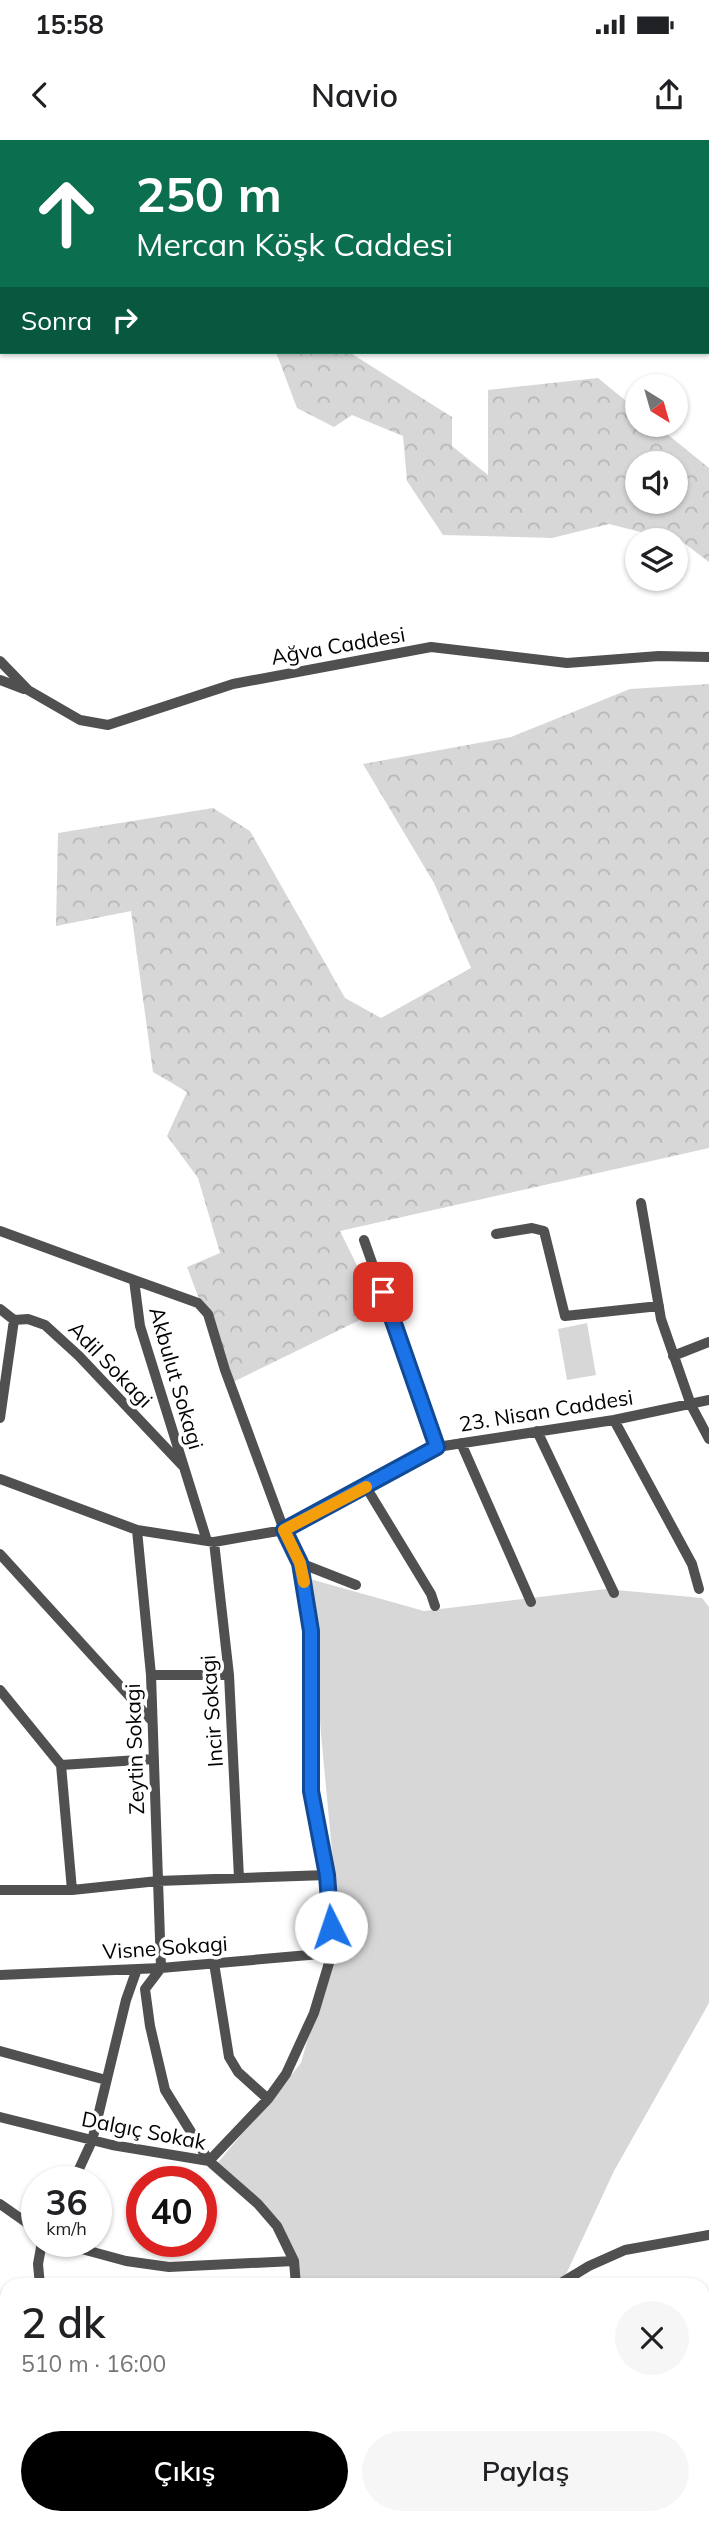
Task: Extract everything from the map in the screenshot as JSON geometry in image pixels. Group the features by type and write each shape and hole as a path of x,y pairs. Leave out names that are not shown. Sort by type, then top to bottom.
{"street":[{"name":"Ağva Caddesi","path":"0,661 28,690 80,720 108,726 233,684 431,648 567,663 659,656 709,657"},
{"path":"0,680 28,690"},
{"path":"640,1203 659,1306 673,1356 691,1405 709,1439"},
{"path":"496,1234 533,1228 544,1231 565,1315 659,1306"},
{"path":"0,1231 198,1303 208,1314 225,1370 284,1530 300,1563 311,1631 311,1791 327,1875 332,1953 313,2012 286,2074 268,2099 209,2161 165,2090 150,2026 145,1989 161,1968"},
{"path":"364,1240 437,1447"},
{"name":"Akbulut Sokagi","path":"134,1280 138,1317 167,1407 182,1465 210,1542"},
{"name":"Adil Sokagi","path":"0,1310 13,1320 28,1320 45,1325 79,1356 182,1465"},
{"path":"0,1418 13,1320"},
{"path":"673,1356 709,1342"},
{"name":"23. Nisan Caddesi","path":"0,1479 137,1530 210,1542 284,1530 437,1447 614,1420 709,1400"},
{"path":"614,1420 692,1564 699,1589"},
{"path":"537,1430 614,1593"},
{"path":"461,1443 531,1602"},
{"path":"366,1487 435,1606"},
{"name":"Zeytin Sokagi","path":"137,1530 151,1675 161,1968"},
{"name":"Incir Sokagi","path":"210,1542 229,1675 239,1878"},
{"path":"0,1554 152,1721"},
{"path":"300,1563 356,1586"},
{"path":"151,1675 229,1675"},
{"path":"0,1690 61,1765 72,1890"},
{"path":"61,1765 153,1759"},
{"path":"0,1890 72,1890 158,1881 327,1875"},
{"name":"Visne Sokagi","path":"0,1975 161,1968 332,1953"},
{"path":"214,1963 230,2062 268,2099"},
{"path":"80,2166 92,2141 126,2000 137,1969"},
{"path":"0,2051 106,2080"},
{"name":"Dalgıç Sokak","path":"0,2118 92,2141 209,2161 268,2215 286,2241 294,2262 295,2278"},
{"path":"0,2203 21,2218"},
{"path":"569,2278 625,2250 709,2235"},
{"path":"39,2257 39,2278"},
{"path":"111,2257 169,2267 294,2262"}],"green space":[{"path":"277,354 352,354 452,417 452,446 488,475 488,390 598,378 625,400 625,438 672,438 709,468 709,562 688,546 688,528 625,528 609,524 552,538 443,535 407,481 403,436 352,415 334,427 297,408"},
{"path":"709,684 709,1148 340,1231 371,1294 372,1314 231,1383 187,1267 220,1253 198,1178 167,1136 187,1092 153,1072 131,911 56,926 58,833 213,808 250,831 345,998 381,1018 471,968 434,883 363,764 511,737 630,689"},
{"path":"587,1323 596,1375 567,1380 558,1329"},
{"path":"310,1579 424,1611 606,1589 702,1598 709,1607 709,2003 614,2171 564,2278 296,2278 277,2226 215,2166 301,2063 339,1926"}],"slow traffic":[{"path":"304,1582 300,1563 284,1530 366,1487"}],"route":[{"path":"331,1927 327,1875 311,1791 311,1631 300,1563 284,1530 437,1447 383,1292"}]}
